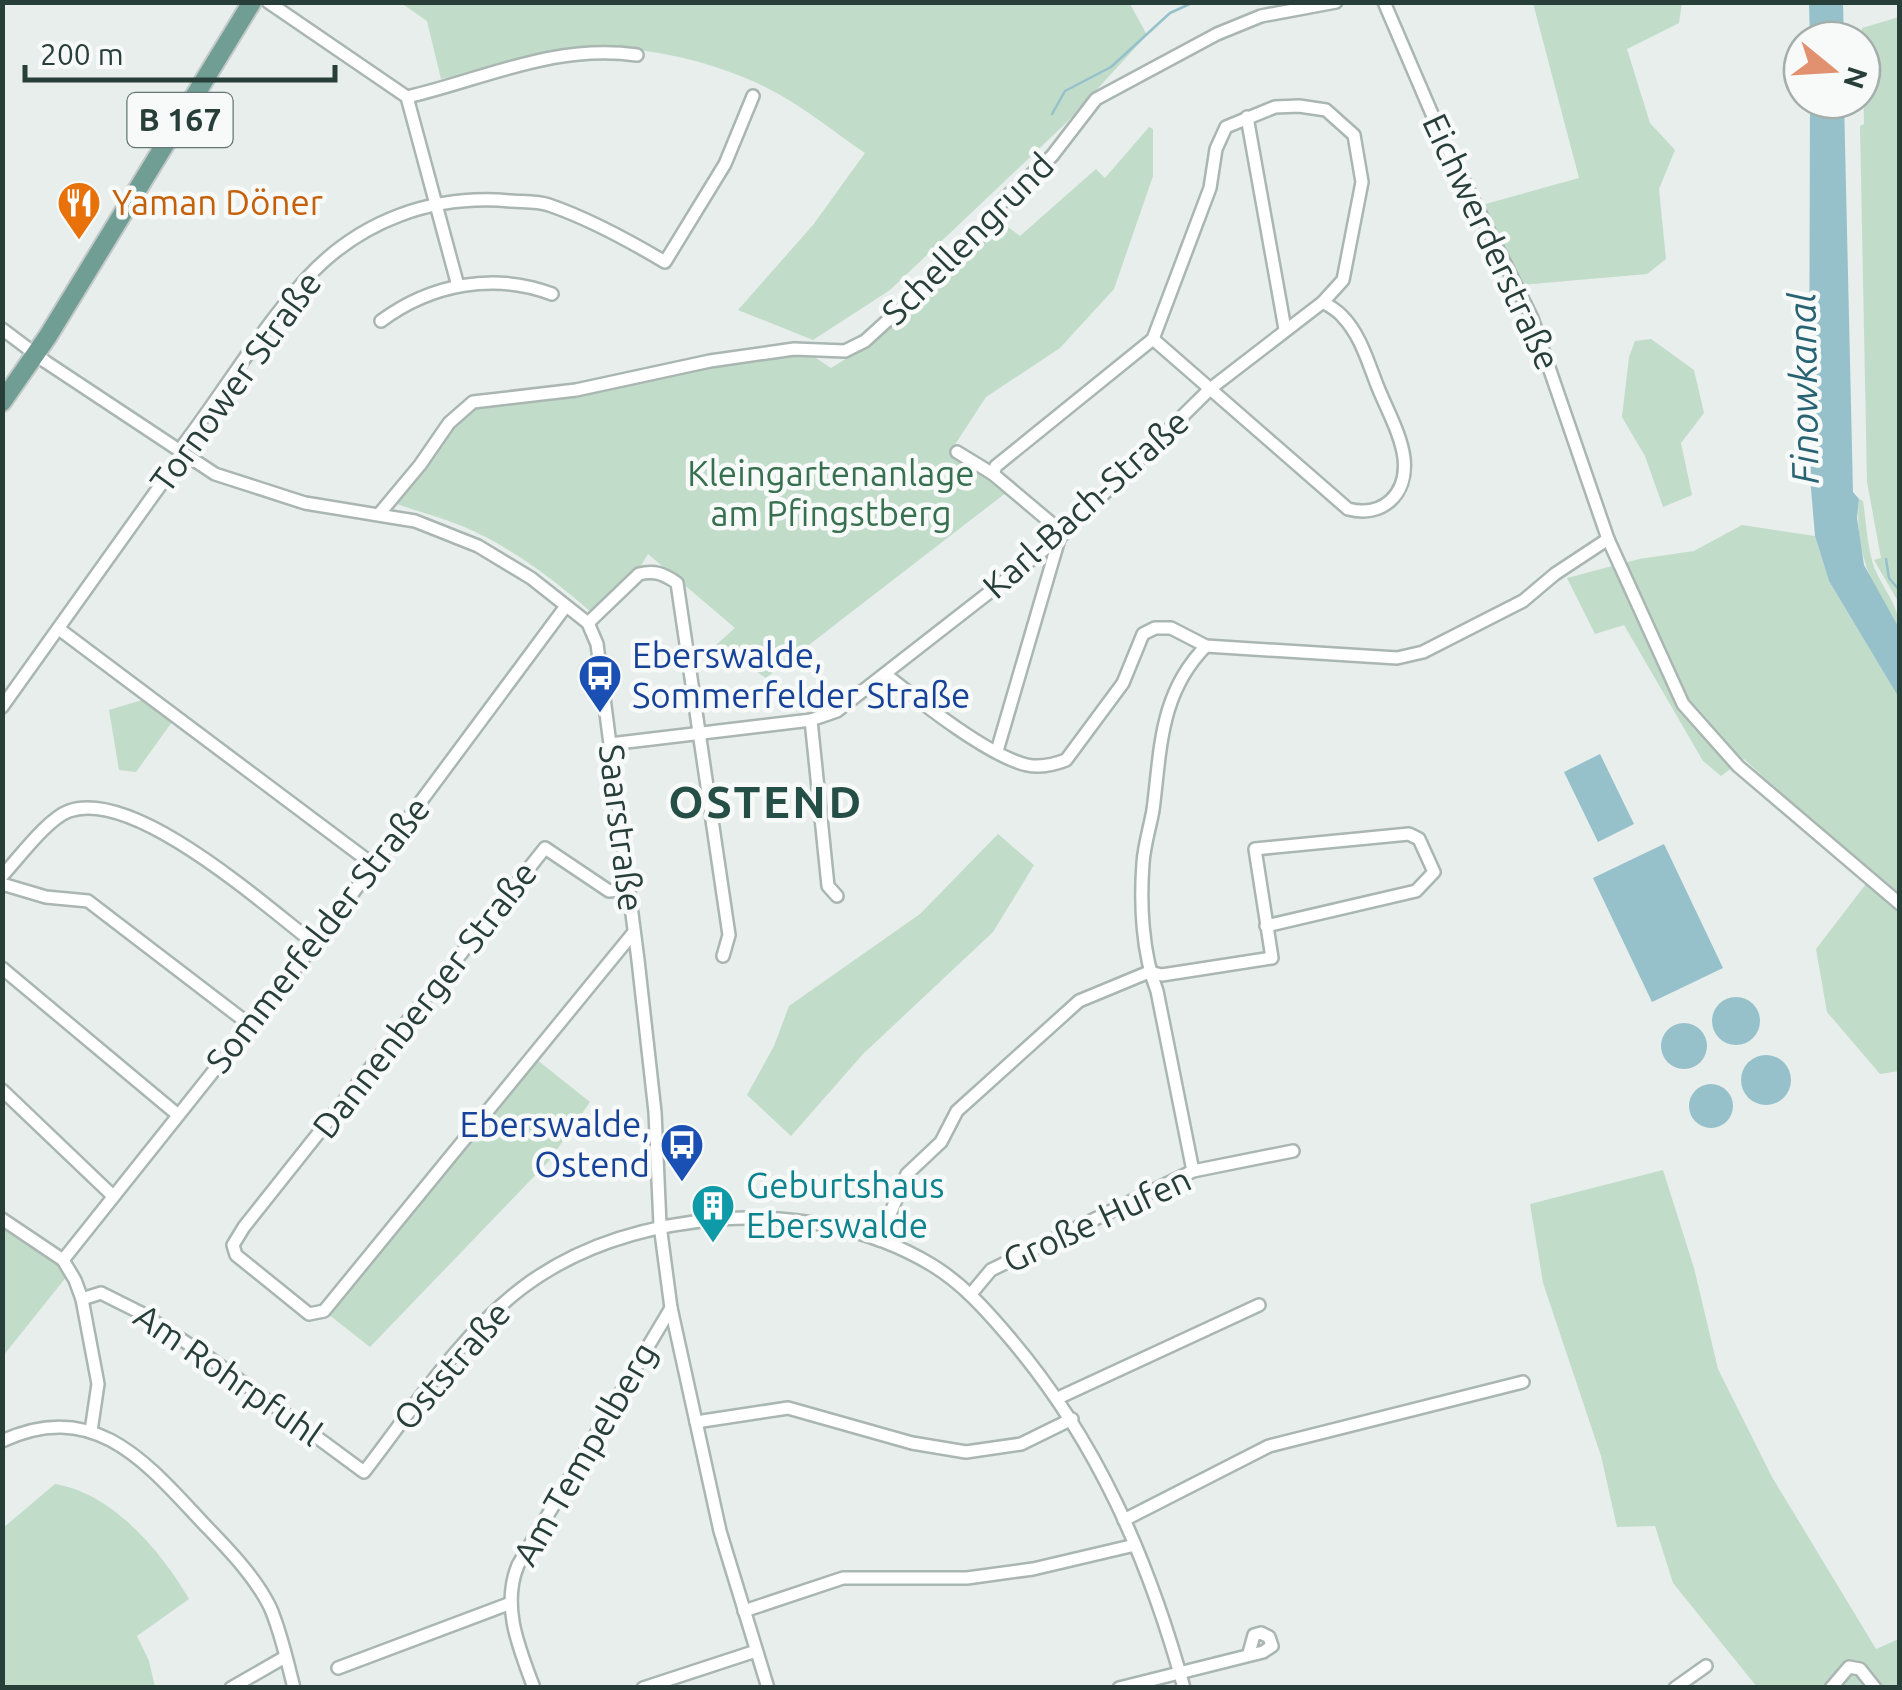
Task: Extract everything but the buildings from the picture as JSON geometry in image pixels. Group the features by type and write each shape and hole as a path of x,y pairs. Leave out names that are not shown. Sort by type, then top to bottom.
{"main road":[{"name":"B 167","path":"2,402 36,354 252,2"}],"street":[{"path":"268,2 408,97 458,286"},
{"name":"Schellengrund","path":"380,513 448,424 473,402 576,390 794,349 840,352 865,342 972,246 998,206 1052,156 1096,100 1228,29 1261,16 1336,2"},
{"name":"Eichwerderstraße","path":"1384,2 1441,135 1532,318 1608,539 1682,704 1738,766 1900,904"},
{"path":"408,97 568,52 637,55"},
{"name":"Tornower Straße","path":"2,707 184,444 318,266 377,224 436,203 479,198 546,204 611,232 665,262 725,164 752,96"},
{"name":"Karl-Bach-Straße","path":"610,744 811,720 837,711 1061,536 1210,389 1324,302 1343,280 1362,182 1354,135 1326,110 1275,107 1247,117"},
{"path":"993,474 996,466 1152,338 1210,188 1220,135 1226,127 1247,117 1285,329"},
{"path":"381,321 399,308 458,286 481,282 527,284 552,294"},
{"path":"1152,338 1348,509 1372,512 1389,505 1402,484 1404,458 1400,440 1360,342 1343,316 1324,302"},
{"path":"2,329 215,474 305,503 380,513 436,528 478,546 530,578 588,624 640,574 664,574 677,583 729,935 723,956"},
{"path":"957,452 993,474 1061,536 998,751"},
{"path":"885,674 943,718 998,751 1026,765 1052,766 1066,760 1123,683 1143,634 1155,628 1171,628 1206,646 1397,658 1423,652 1523,601 1608,539"},
{"name":"Sommerfelder Straße","path":"63,1260 315,944 566,606"},
{"name":"Saarstraße","path":"588,624 597,644 629,889 655,1112 660,1226 671,1308 720,1531 768,1688"},
{"path":"58,629 374,866"},
{"path":"1192,1172 1157,992 1149,972 1143,860 1158,747 1168,708 1206,646"},
{"path":"811,720 828,886 837,896"},
{"path":"250,1025 88,901 46,897 2,880 64,812 86,807 106,809 180,843 315,944"},
{"path":"879,1240 907,1174 941,1142 957,1111 1079,1000 1149,972 1162,976 1272,958 1266,926 1255,849 1409,834 1419,839 1434,872 1416,891 1266,926"},
{"name":"Dannenberger Straße","path":"629,889 608,891 544,848 244,1228 233,1245 236,1255 309,1314 324,1312 634,932"},
{"path":"2,968 178,1115"},
{"path":"2,1090 113,1196"},
{"name":"Große Hufen","path":"971,1294 990,1270 1192,1172 1293,1151"},
{"name":"Oststraße","path":"364,1472 463,1347 524,1287 564,1260 660,1226 752,1217 787,1218 879,1240 934,1266 971,1294 1058,1398 1135,1545 1184,1688"},
{"path":"2,1219 63,1260 82,1299 98,1384 90,1431"},
{"name":"Am Rohrpfuhl","path":"82,1299 101,1293 141,1313 223,1367 364,1472"},
{"path":"1058,1398 1259,1305"},
{"name":"Am Tempelberg","path":"534,1688 514,1632 510,1584 671,1308"},
{"path":"1124,1520 1269,1446 1523,1382"},
{"path":"696,1422 788,1408 912,1443 966,1452 1021,1444 1072,1419"},
{"path":"2,1441 53,1427 90,1431 139,1456 227,1548 269,1605 294,1688"},
{"path":"744,1611 842,1578 967,1578 1033,1570 1135,1545"},
{"name":"Am Tempelberg","path":"338,1668 511,1604"},
{"path":"644,1688 756,1651"},
{"path":"1119,1688 1249,1653"},
{"path":"231,1688 286,1656"},
{"path":"1675,1688 1706,1666"},
{"path":"1831,1688 1849,1668 1860,1669 1875,1688"}],"green space":[{"path":"1129,2 1147,35 1065,124 890,290 813,340 738,310 813,225 865,153 769,89 719,68 663,54 578,48 441,79 427,21 401,3"},
{"path":"1533,3 1682,3 1679,23 1627,49 1650,123 1675,150 1659,189 1666,259 1647,274 1522,285 1482,205 1579,178"},
{"path":"1899,17 1899,603 1874,560 1881,558 1867,482 1860,126 1864,120 1882,120 1882,22"},
{"name":"Kleingartenanlage am Pfingstberg","path":"1149,127 1153,129 1153,176 1114,289 1060,348 986,397 952,449 959,459 1007,492 766,678 716,645 735,628 648,554 637,572 592,613 547,576 497,543 462,526 394,503 468,411 488,404 580,395 730,360 804,350 831,368 921,301 1000,221 1020,236 1096,169 1105,178"},
{"path":"1651,339 1694,370 1704,413 1681,443 1692,495 1663,507 1645,456 1622,417 1629,357 1635,341"},
{"path":"1859,499 1863,501 1873,564 1896,611 1899,628 1880,599 1862,551"},
{"path":"1742,525 1815,536 1829,581 1899,698 1899,1071 1880,1074 1827,1012 1816,949 1869,880 1744,759 1721,776 1703,761 1624,625 1595,634 1567,578 1639,559 1694,551"},
{"path":"142,700 172,722 136,772 119,770 109,710"},
{"path":"998,834 1034,865 993,932 863,1054 791,1136 747,1095 774,1046 789,1006 920,914"},
{"path":"531,1055 590,1102 549,1161 370,1347 324,1311"},
{"path":"1663,1170 1694,1268 1718,1369 1772,1477 1876,1649 1899,1639 1899,1687 1757,1687 1673,1583 1655,1526 1617,1527 1601,1456 1543,1283 1530,1204"},
{"path":"3,1226 62,1266 67,1276 3,1356"},
{"path":"55,1484 96,1499 133,1527 189,1599 137,1636 155,1687 3,1687 3,1528"}],"water":[{"path":"1809,3 1843,3 1843,20 1809,20"},
{"path":"1810,120 1844,120 1853,492 1859,499 1857,518 1864,565 1899,628 1899,698 1829,581 1815,536 1809,465"},
{"path":"1600,754 1634,824 1598,842 1564,772"},
{"path":"1664,844 1723,968 1652,1002 1593,878"},
{"path":"1736,997 1753,1004 1760,1021 1753,1038 1736,1045 1719,1038 1712,1021 1719,1004"},
{"path":"1684,1023 1701,1029 1707,1046 1701,1063 1684,1069 1667,1063 1661,1046 1667,1029"},
{"path":"1766,1055 1784,1062 1791,1080 1784,1098 1766,1105 1748,1098 1741,1080 1748,1062"},
{"path":"1711,1084 1727,1090 1733,1106 1727,1122 1711,1128 1695,1122 1689,1106 1695,1090"}],"waterway":[{"path":"1052,114 1065,91 1111,67 1170,13 1194,2"},
{"path":"1886,559 1889,578 1900,591"}],"place":[{"name":"Yaman Döner","path":"79,241"},
{"name":"Eberswalde, Sommerfelder Straße","path":"600,714"},
{"name":"Eberswalde, Ostend","path":"682,1183"},
{"name":"Geburtshaus Eberswalde","path":"713,1244"}],"district":[{"name":"OSTEND","path":"766,802"}],"water label":[{"name":"Finowkanal","path":"1804,388"}]}
